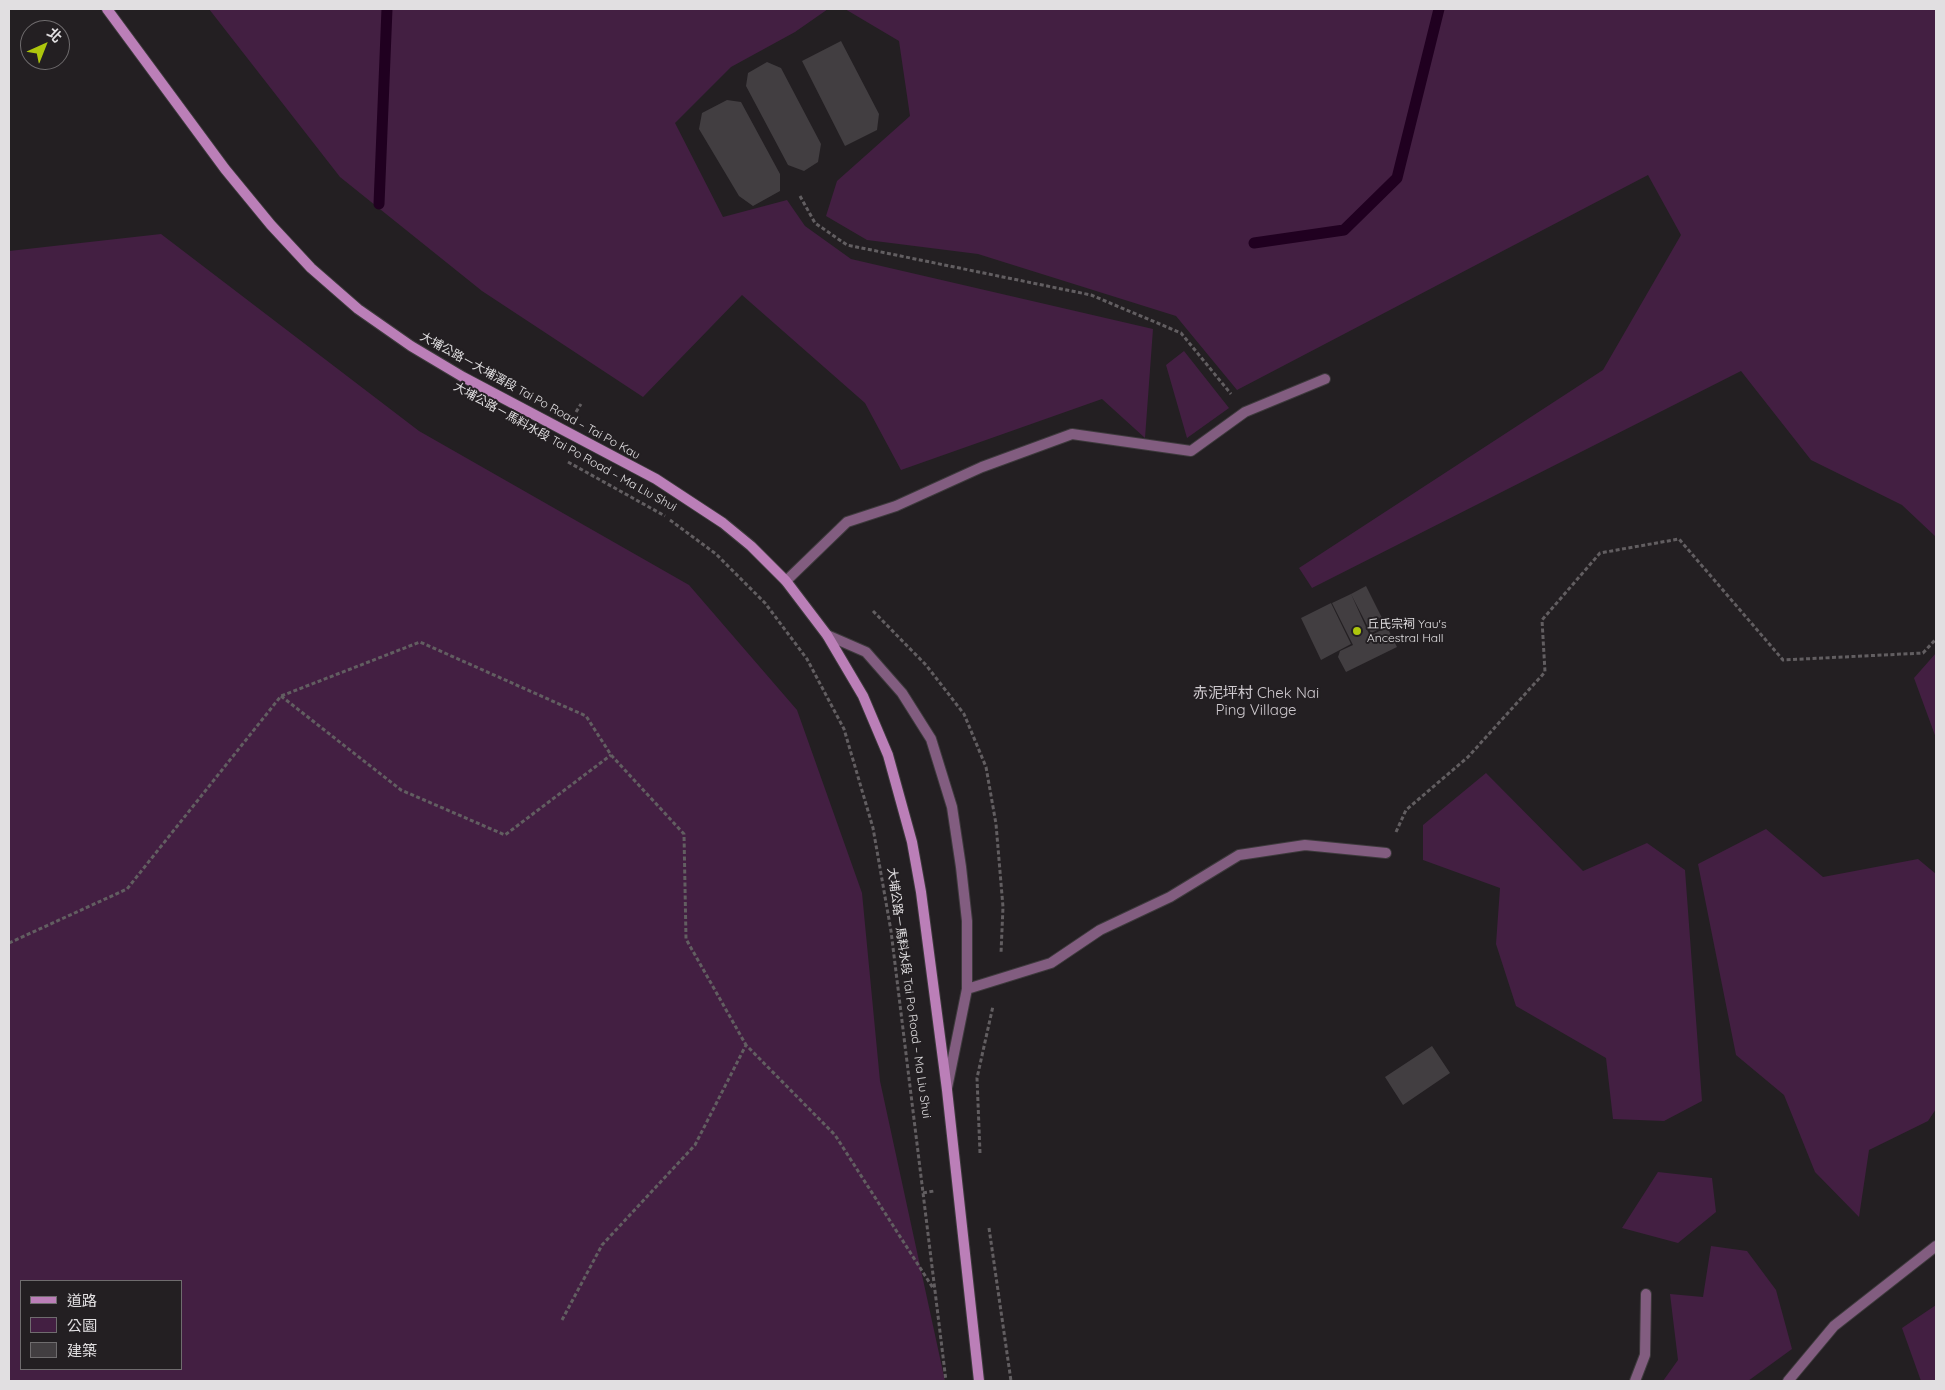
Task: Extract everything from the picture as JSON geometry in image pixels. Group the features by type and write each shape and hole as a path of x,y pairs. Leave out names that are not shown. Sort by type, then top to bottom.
{"main road":[{"name":"大埔公路－大埔滘段 Tai Po Road – Tai Po Kau","path":"107,9 225,169 271,224 311,268 358,309 411,346 463,377 656,479 692,502 751,546 786,581"},
{"name":"大埔公路－馬料水段 Tai Po Road – Ma Liu Shui","path":"786,581 827,635 863,696 888,755 902,802 921,892 947,1090 979,1381"}],"street":[{"path":"786,581 847,522 896,506 991,464 1072,434 1191,451 1245,412 1325,379"},
{"path":"827,635 866,652 902,693 931,739 952,806 967,921 967,989 947,1090"},
{"path":"967,989 1051,963 1100,930 1170,897 1239,855 1305,845 1386,853"},
{"path":"1788,1381 1834,1326 1936,1246"},
{"path":"1635,1381 1645,1354 1646,1294"}],"path":[{"path":"800,196 815,223 847,244 1091,295 1181,334 1245,412"},
{"name":"大埔公路－馬料水段 Tai Po Road – Ma Liu Shui","path":"566,461 668,518 716,554 765,603 807,659 844,729 873,828 891,931 946,1381"},
{"path":"1386,853 1406,810 1468,757 1545,672 1542,620 1600,552 1678,539 1783,660 1923,653 1936,639"},
{"path":"9,943 127,889 281,696 420,642 586,716 611,755 684,834 686,939 746,1045 835,1135 935,1290"},
{"path":"281,696 401,790 505,835 611,755"},
{"path":"562,1320 602,1245 695,1145 746,1045"}],"green space":[{"path":"209,9 828,9 795,32 731,67 675,123 723,217 787,200 805,226 851,259 1153,329 1145,438 1102,399 901,470 865,403 742,295 643,397 482,291 340,177"},
{"path":"845,9 1936,9 1936,537 1902,505 1811,460 1741,371 1312,588 1299,568 1603,370 1681,235 1648,175 1237,390 1176,316 978,254 867,240 826,216 837,181 910,116 899,41"},
{"path":"161,234 419,431 689,585 797,710 862,893 880,1081 945,1381 9,1381 9,251"},
{"path":"1184,351 1229,408 1187,438 1166,365"},
{"path":"1936,653 1936,738 1914,678"},
{"path":"1486,773 1583,871 1647,843 1685,870 1702,1101 1664,1121 1613,1119 1606,1058 1516,1006 1496,944 1500,888 1423,860 1423,825"},
{"path":"1766,829 1823,877 1918,859 1936,874 1936,1109 1928,1121 1869,1150 1859,1217 1815,1172 1784,1095 1736,1055 1698,864"},
{"path":"1658,1172 1712,1178 1716,1212 1678,1243 1622,1228"},
{"path":"1711,1246 1747,1251 1776,1290 1792,1349 1748,1381 1663,1381 1678,1360 1670,1294 1703,1297"},
{"path":"1936,1305 1936,1381 1921,1381 1902,1328"}],"building":[{"path":"841,41 879,114 877,130 845,146 802,61"},
{"path":"767,62 781,68 821,144 818,162 804,171 788,165 746,86 748,73"},
{"path":"727,100 741,102 780,174 780,191 753,206 739,196 699,129 702,113"},
{"path":"1366,586 1386,626 1371,633 1351,594"},
{"name":"丘氏宗祠 Yau's Ancestral Hall","path":"1351,594 1370,636 1387,627 1397,647 1346,672 1338,657 1340,651 1353,645 1332,603"},
{"path":"1331,603 1351,644 1321,660 1301,618"},
{"path":"1432,1046 1450,1073 1403,1105 1385,1077"}],"waterway":[{"path":"379,204 387,9"},
{"path":"1254,243 1344,230 1397,178 1439,9"}],"place":[{"name":"丘氏宗祠 Yau's Ancestral Hall","path":"1357,631"}],"district":[{"name":"赤泥坪村 Chek Nai Ping Village","path":"1256,702"}]}
